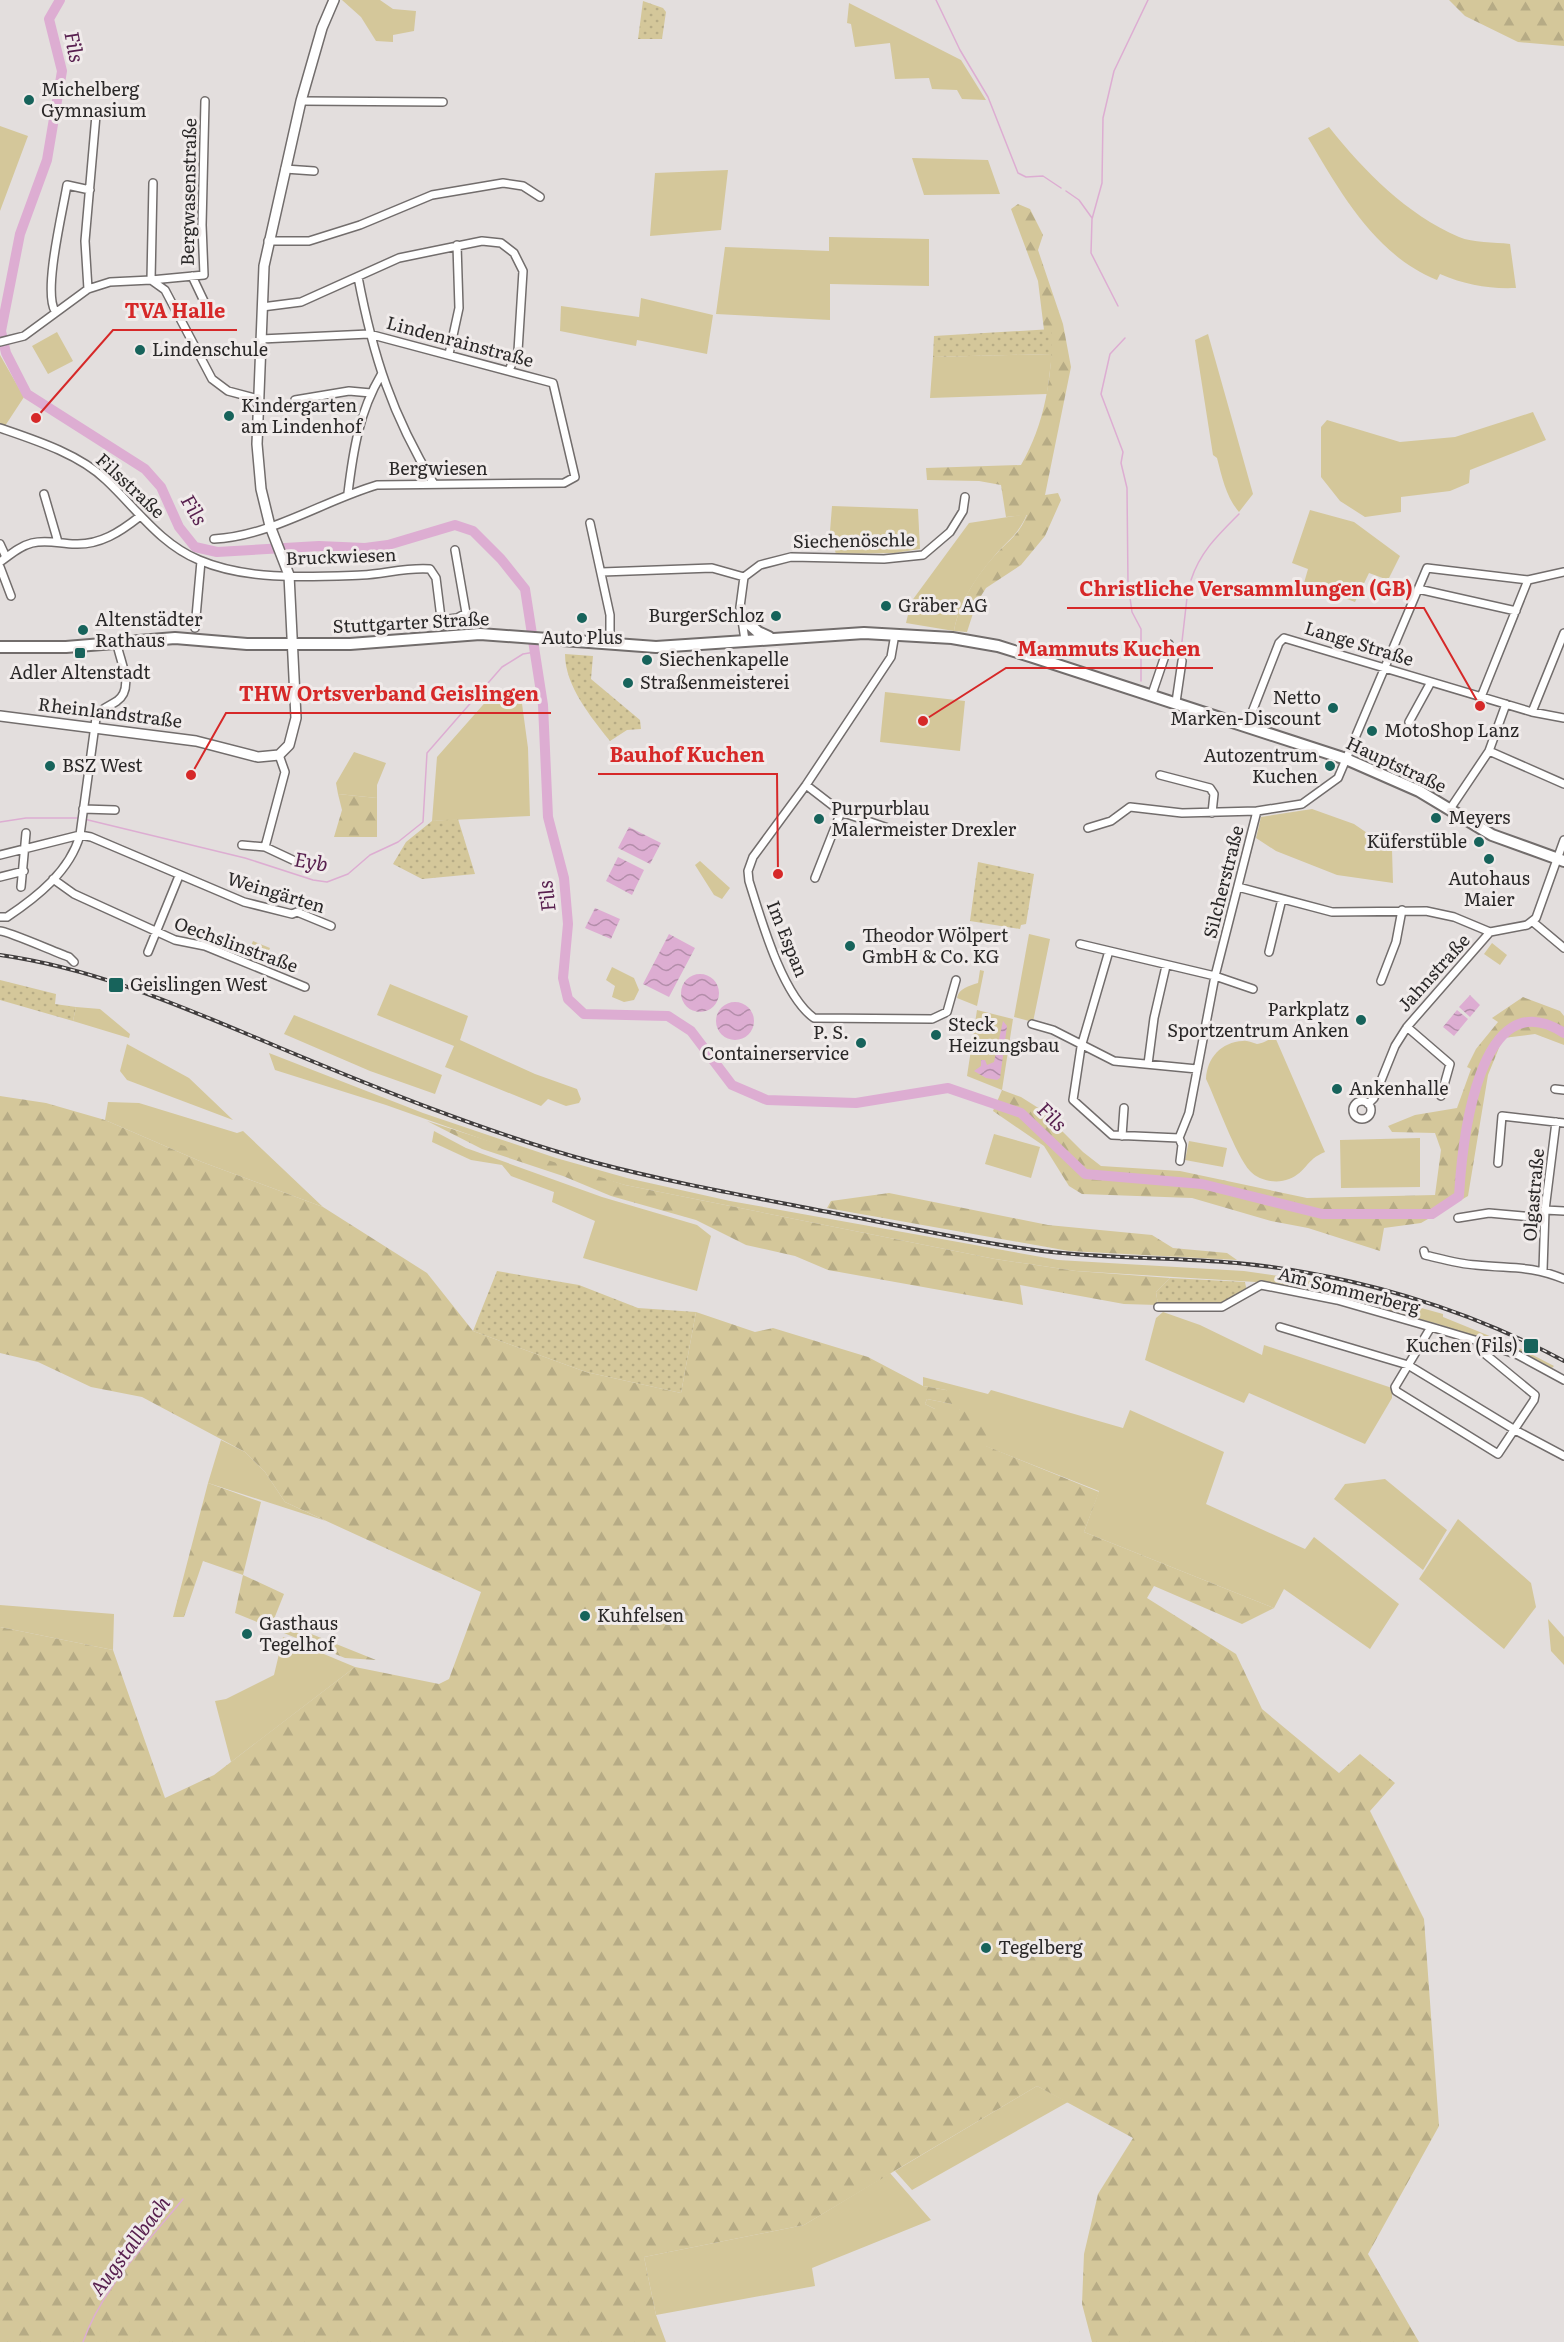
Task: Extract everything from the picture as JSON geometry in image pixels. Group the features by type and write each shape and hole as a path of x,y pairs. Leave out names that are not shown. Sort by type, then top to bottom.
{"main road":[{"path":"741,616 758,632 772,638"},
{"name":"Stuttgarter Straße","path":"0,647 117,644 175,638 292,645 370,643 461,635 527,637 656,647 835,634 895,634"},
{"name":"Hauptstraße","path":"895,634 952,638 998,646 1247,725 1346,759 1419,790 1491,835 1561,860"}],"street":[{"path":"265,847 285,772 279,755 289,745 295,729 289,575 270,526 261,489 256,444 262,307 268,241 302,101 322,28 334,0"},
{"name":"Bergwasenstraße","path":"0,342 24,336 55,311 88,289 110,282 166,280 204,275 202,225 205,100"},
{"path":"302,101 443,102"},
{"path":"88,289 85,241 96,115"},
{"path":"285,169 314,171"},
{"path":"153,183 151,280 165,290 212,379 228,391 258,399"},
{"path":"268,241 309,241 360,225 432,195 503,183 523,186 540,197"},
{"path":"55,311 52,305 51,286 67,185 90,190"},
{"path":"262,307 301,303 399,258 482,241 501,243 519,261 523,271 518,351 509,370"},
{"path":"448,354 459,308 457,245"},
{"name":"Bergwasenstraße","path":"192,276 211,316"},
{"path":"358,277 369,334 381,375 412,447 434,484"},
{"name":"Lindenrainstraße","path":"261,339 369,334 553,383 575,477"},
{"path":"348,494 353,445 371,393 381,375"},
{"path":"295,400 349,391 371,393"},
{"name":"Filsstraße","path":"0,428 81,461 105,480 139,517 183,553 201,561"},
{"name":"Bergwiesen","path":"214,539 241,537 348,494 390,483 449,486 564,483 575,477"},
{"path":"44,494 58,542"},
{"name":"Siechenöschle","path":"744,578 760,565 790,557 884,559 923,555 950,532 963,511 965,497"},
{"path":"0,544 3,559 20,547 34,542 76,544 99,541 120,532 139,517"},
{"path":"590,523 610,615 610,644"},
{"name":"Bruckwiesen","path":"201,561 237,572 289,575 363,575 430,569 436,578 441,623 466,613 455,550"},
{"path":"195,628 201,561"},
{"path":"0,567 11,596"},
{"path":"602,572 712,568 744,578 741,616 745,640"},
{"name":"Silcherstraße","path":"1179,1138 1189,1113 1215,976 1257,810 1293,807 1310,800 1338,778 1383,667 1427,568 1528,580"},
{"path":"1481,697 1528,580 1564,572"},
{"path":"1418,589 1516,611"},
{"path":"1532,712 1564,633"},
{"name":"Im Espan","path":"895,634 891,657 806,785 753,857 748,871 757,906 777,962 807,1013 822,1020 932,1019 947,1012 956,980"},
{"name":"Lange Straße","path":"1247,725 1279,643 1284,638 1532,712 1564,718"},
{"path":"0,917 7,917 20,909 53,879 75,852 80,832 94,727 100,711 126,692 127,685 117,644"},
{"path":"1152,694 1169,644"},
{"path":"1176,702 1182,661"},
{"name":"Lange Straße","path":"1409,722 1431,682"},
{"path":"1450,809 1489,751 1506,704"},
{"name":"Rheinlandstraße","path":"0,716 196,741 258,757 279,755"},
{"path":"1489,751 1564,784"},
{"path":"1160,775 1210,788 1214,794 1212,813"},
{"path":"806,785 841,812 888,828"},
{"path":"1088,828 1111,821 1130,807 1182,813 1257,810"},
{"path":"83,811 114,810"},
{"path":"815,878 841,812"},
{"path":"21,887 26,832"},
{"path":"0,855 80,832"},
{"name":"Weingärten","path":"80,832 244,902 292,914 297,912 331,926"},
{"path":"1564,840 1561,860 1533,922 1564,948"},
{"path":"242,845 265,847 297,862"},
{"path":"0,877 24,871"},
{"path":"157,931 179,876"},
{"name":"Oechslinstraße","path":"53,879 74,894 176,940 205,946 305,987"},
{"path":"1238,887 1332,912 1402,910 1454,917 1490,932"},
{"path":"1269,952 1282,899"},
{"path":"1381,981 1396,942 1402,910"},
{"name":"Jahnstraße","path":"1368,1104 1374,1098 1395,1046 1407,1026 1490,932 1527,926 1533,922"},
{"path":"0,931 7,931 17,938 69,957 74,962"},
{"name":"Oechslinstraße","path":"148,952 157,931"},
{"path":"1080,944 1215,976 1253,989"},
{"path":"1109,951 1081,1047 1073,1100 1107,1134 1179,1138 1182,1144 1180,1161"},
{"path":"1148,1064 1154,1018 1166,966"},
{"path":"1032,1024 1053,1030 1081,1047 1114,1061 1197,1069"},
{"path":"1407,1026 1450,1064 1441,1096"},
{"path":"1555,1089 1564,1090"},
{"path":"1122,1136 1124,1108"},
{"path":"1498,1163 1502,1116 1564,1123"},
{"name":"Olgastraße","path":"1544,1270 1545,1214 1556,1122"},
{"path":"1458,1218 1489,1213 1545,1214 1564,1211"},
{"path":"1424,1251 1425,1255 1475,1265 1544,1270 1564,1279"},
{"name":"Am Sommerberg","path":"1158,1307 1222,1307 1261,1285 1337,1300 1431,1326 1518,1355 1564,1380"},
{"name":"Am Sommerberg","path":"1431,1326 1395,1388 1398,1393 1498,1454 1515,1430"},
{"path":"1280,1327 1408,1365 1515,1430 1564,1456"},
{"path":"1478,1341 1479,1349 1535,1395 1515,1430"}],"green space":[{"path":"342,0 380,0 393,9 416,11 414,31 393,35 393,42 376,41 361,17"},
{"path":"1449,0 1564,0 1564,46 1518,42 1465,16"},
{"path":"643,1 663,8 666,12 662,39 638,39"},
{"path":"849,3 961,60 986,100 962,99 957,90 932,89 929,78 895,79 890,43 855,47 851,24 847,23"},
{"path":"0,126 28,136 0,211"},
{"path":"1329,127 1372,176 1421,216 1440,228 1465,239 1510,244 1516,288 1477,286 1440,274 1437,280 1415,269 1395,255 1378,239 1347,201 1308,138"},
{"path":"912,158 988,160 1000,194 924,195"},
{"path":"728,170 721,230 650,236 655,173"},
{"path":"1018,204 1030,209 1043,235 1038,250 1063,324 1071,367 1045,495 1058,493 1061,500 1045,536 1021,565 986,588 976,604 967,632 954,631 960,609 977,579 1018,531 1027,515 1006,517 1001,485 979,481 927,480 926,468 1021,465 1036,433 1049,383 1052,330 1044,330 1038,281 1011,209"},
{"path":"829,237 929,239 929,286 830,284 830,320 716,314 725,247 829,251"},
{"path":"641,298 713,315 707,354 637,340 636,346 560,331 561,306 639,317"},
{"path":"1052,329 1052,354 933,357 934,336"},
{"path":"57,332 73,361 48,374 32,346"},
{"path":"1208,334 1253,494 1239,512 1228,493 1217,458 1213,455 1195,340"},
{"path":"1052,354 1047,394 930,398 933,357"},
{"path":"0,355 24,397 5,426 0,424"},
{"path":"1533,412 1546,440 1470,470 1469,483 1450,491 1401,497 1401,512 1365,517 1340,501 1321,477 1321,427 1327,420 1400,442 1455,437"},
{"path":"832,506 918,509 920,549 895,553 836,554 833,544 829,544"},
{"path":"1310,510 1354,522 1400,556 1388,580 1369,573 1355,602 1304,583 1308,569 1292,563"},
{"path":"1027,514 1017,532 989,562 976,580 960,610 954,631 906,623 911,602 969,523"},
{"path":"565,654 593,656 591,679 640,720 641,729 627,730 610,741 587,711 574,689 569,678"},
{"path":"497,689 520,689 528,748 530,816 432,821 437,757"},
{"path":"885,692 965,701 960,751 880,742"},
{"path":"354,752 386,763 377,785 377,798 338,794 336,783"},
{"path":"338,794 377,798 377,837 334,837 342,810"},
{"path":"1312,809 1354,824 1392,850 1393,883 1337,875 1276,851 1256,838 1261,817"},
{"path":"458,819 475,874 422,879 393,864 406,842 432,821"},
{"path":"700,861 730,888 722,899 714,895 695,865"},
{"path":"978,862 1034,874 1026,924 1021,925 1020,929 970,921"},
{"path":"1029,934 1050,939 1033,1022 1014,1017"},
{"path":"253,941 270,948 263,966 246,959"},
{"path":"1492,943 1507,955 1500,965 1484,954"},
{"path":"612,967 634,978 639,990 634,1000 624,1002 612,997 615,986 606,980"},
{"path":"980,970 984,971 977,1006 957,998 962,990 978,983"},
{"path":"0,980 56,994 55,1004 76,1007 73,1021 0,1000"},
{"path":"390,984 468,1016 460,1040 535,1074 577,1089 581,1099 579,1103 566,1106 548,1099 541,1106 445,1067 454,1046 377,1015"},
{"path":"1523,997 1560,1011 1564,1016 1564,1045 1535,1034 1503,1038 1488,1075 1468,1196 1421,1223 1384,1228 1380,1251 1308,1228 1271,1221 1192,1198 1082,1194 1069,1186 1044,1146 993,1111 1002,1090 1021,1097 1040,1109 1083,1152 1101,1166 1180,1171 1307,1198 1435,1195 1441,1150 1435,1133 1392,1132 1388,1126 1415,1115 1457,1108 1471,1069 1467,1067 1476,1049 1498,1022 1492,1018"},
{"path":"76,1007 100,1009 130,1034 129,1038 73,1021"},
{"path":"977,1010 1013,1019 1002,1090 967,1076"},
{"path":"294,1015 442,1075 435,1094 370,1071 284,1034"},
{"path":"1275,1037 1325,1152 1313,1159 1295,1176 1279,1181 1268,1181 1258,1177 1244,1164 1206,1079 1212,1058 1228,1044 1247,1041 1259,1044"},
{"path":"127,1044 189,1078 233,1120 127,1080 120,1071"},
{"path":"269,1053 423,1113 556,1158 627,1178 730,1201 1058,1260 1244,1271 1306,1280 1364,1292 1443,1314 1443,1317 1519,1348 1554,1366 1552,1368 1520,1351 1438,1324 1319,1292 1272,1283 1076,1271 995,1259 625,1185 555,1165 386,1105 275,1070"},
{"path":"0,1096 46,1103 105,1120 202,1162 323,1207 427,1273 473,1331 586,1372 681,1393 696,1312 755,1332 773,1328 868,1357 923,1386 946,1390 956,1399 952,1404 927,1399 925,1404 935,1409 959,1409 995,1424 986,1446 1099,1492 1084,1532 1274,1608 1242,1624 1154,1586 1147,1598 1236,1654 1262,1709 1339,1773 1360,1754 1395,1783 1370,1811 1424,1919 1439,2126 1368,2254 1419,2342 1092,2342 1082,2304 1084,2254 1098,2194 1133,2138 1037,2086 804,2225 644,2257 656,2315 666,2342 0,2342 0,1627 113,1650 165,1798 214,1775 355,1667 439,1684 449,1679 481,1592 285,1502 265,1472 245,1452 142,1397 91,1387 38,1362 0,1353"},
{"path":"108,1102 139,1103 237,1133 243,1131 323,1207 202,1162 105,1120"},
{"path":"427,1121 625,1185 995,1259 1076,1271 1170,1278 1156,1292 1158,1305 1124,1304 1020,1285 1023,1305 828,1270 795,1256 746,1245 696,1220 611,1196 563,1176 482,1149"},
{"path":"434,1131 466,1148 602,1197 697,1225 711,1236 697,1291 583,1258 595,1221 552,1202 554,1192 511,1176 502,1165 471,1160 432,1142"},
{"path":"994,1134 1040,1147 1031,1178 985,1164"},
{"path":"1420,1138 1420,1187 1341,1188 1340,1140"},
{"path":"1189,1141 1227,1148 1223,1167 1185,1160"},
{"path":"889,1193 1048,1225 1152,1235 1173,1248 1227,1253 1237,1260 1069,1251 827,1208 831,1201"},
{"path":"497,1271 579,1285 638,1308 696,1312 681,1393 586,1372 473,1331"},
{"path":"1170,1278 1245,1282 1247,1292 1222,1305 1158,1305 1156,1292"},
{"path":"1163,1312 1200,1325 1262,1355 1264,1345 1392,1388 1392,1398 1365,1444 1249,1393 1244,1403 1145,1360 1156,1318"},
{"path":"923,1377 988,1394 991,1390 1123,1428 1130,1410 1224,1452 1206,1504 1305,1549 1314,1537 1399,1604 1370,1649 1284,1589 1274,1608 1084,1532 1099,1491 985,1446 959,1409 935,1409 925,1404 927,1399 952,1404 946,1390 923,1386"},
{"path":"221,1440 245,1452 265,1472 285,1502 326,1521 208,1483"},
{"path":"1385,1479 1447,1530 1423,1570 1334,1499 1345,1484"},
{"path":"208,1483 261,1502 243,1575 203,1561 184,1617 173,1617"},
{"path":"1458,1519 1531,1583 1536,1607 1504,1649 1419,1579"},
{"path":"243,1575 284,1594 274,1619 376,1660 345,1658 235,1613"},
{"path":"0,1605 114,1614 113,1650 0,1627"},
{"path":"1548,1619 1564,1637 1564,1665 1551,1651"},
{"path":"283,1637 355,1667 231,1762 215,1701 226,1699 274,1675"},
{"path":"1037,2086 1068,2102 912,2190 895,2171"},
{"path":"890,2173 931,2220 812,2268 815,2286 656,2315 644,2257 804,2225"}],"water":[{"path":"629,827 661,843 650,864 618,848"},
{"path":"618,857 644,870 632,895 606,881"},
{"path":"595,908 620,919 611,939 585,928"},
{"path":"669,934 695,948 669,997 643,984"},
{"path":"700,974 714,979 719,993 714,1007 700,1012 686,1007 681,993 686,979"},
{"path":"1470,995 1480,1005 1470,1017 1459,1007"},
{"path":"735,1002 749,1007 754,1021 749,1035 735,1040 721,1035 716,1021 721,1007"},
{"path":"1457,1010 1468,1019 1454,1036 1443,1027"},
{"path":"1003,1021 1007,1026 1000,1078 997,1080 986,1078 974,1071 981,1066 981,1060 985,1060 987,1065 994,1062"}],"waterway":[{"name":"Fils","path":"60,0 49,19 62,71 47,160 20,234 1,331 6,353 27,394 145,469 161,487 179,527 195,547 217,552 319,546 365,548 388,545 455,525 473,531 501,559 525,589 543,705 548,817 564,878 568,924 563,978 568,999 584,1014 668,1016 691,1031 732,1085 767,1100 856,1103 948,1088 1021,1113 1085,1174 1202,1184 1322,1214 1432,1214 1459,1196 1471,1107 1480,1074 1494,1047 1512,1028 1535,1022 1564,1033"},
{"path":"936,0 960,50 988,97 1018,173 1026,177 1043,176 1061,188"},
{"path":"1118,306 1091,253 1092,219 1102,183 1103,118 1114,71 1148,0"},
{"path":"1066,191 1079,200 1092,218"},
{"path":"1125,338 1110,354 1101,394 1123,452 1121,463 1127,488 1128,583 1132,612 1141,629 1141,681"},
{"path":"1191,580 1205,552 1239,514"},
{"path":"1180,659 1188,589"},
{"name":"Eyb","path":"84,819 245,858 313,880 327,882 348,874 370,855 398,842 423,822 427,753 502,667 523,654 535,652"},
{"name":"Eyb","path":"0,822 26,818 80,818"},
{"name":"Augstallbach","path":"83,2342 91,2322 113,2285 183,2199"}],"railway":[{"path":"0,955 72,970 142,992 434,1109 593,1162 652,1177 937,1234 1015,1247 1091,1255 1237,1263 1322,1275 1446,1309 1487,1324 1564,1361"}],"place":[{"name":"Michelberg Gymnasium","path":"29,100"},
{"name":"Lindenschule","path":"140,350"},
{"name":"Kindergarten am Lindenhof","path":"229,416"},
{"name":"TVA Halle","path":"36,418"},
{"name":"Gräber AG","path":"886,606"},
{"name":"BurgerSchloz","path":"776,616"},
{"name":"Auto Plus","path":"582,618"},
{"name":"Altenstädter Rathaus","path":"83,630"},
{"name":"Adler Altenstadt","path":"80,653"},
{"name":"Siechenkapelle","path":"647,660"},
{"name":"Straßenmeisterei","path":"628,683"},
{"name":"Christliche Versammlungen (GB)","path":"1480,706"},
{"name":"Netto Marken-Discount","path":"1333,708"},
{"name":"Mammuts Kuchen","path":"923,721"},
{"name":"MotoShop Lanz","path":"1372,731"},
{"name":"BSZ West","path":"50,766"},
{"name":"Autozentrum Kuchen","path":"1330,766"},
{"name":"THW Ortsverband Geislingen","path":"191,775"},
{"name":"Meyers","path":"1436,818"},
{"name":"Purpurblau Malermeister Drexler","path":"819,819"},
{"name":"Küferstüble","path":"1479,842"},
{"name":"Autohaus Maier","path":"1489,859"},
{"name":"Bauhof Kuchen","path":"778,874"},
{"name":"Theodor Wölpert GmbH & Co. KG","path":"850,946"},
{"name":"Geislingen West","path":"116,985"},
{"name":"Parkplatz Sportzentrum Anken","path":"1361,1020"},
{"name":"Steck Heizungsbau","path":"936,1035"},
{"name":"P. S. Containerservice","path":"861,1043"},
{"name":"Ankenhalle","path":"1337,1089"},
{"name":"Kuchen (Fils)","path":"1531,1346"},
{"name":"Kuhfelsen","path":"585,1616"},
{"name":"Gasthaus Tegelhof","path":"247,1634"},
{"name":"Tegelberg","path":"986,1948"}]}
